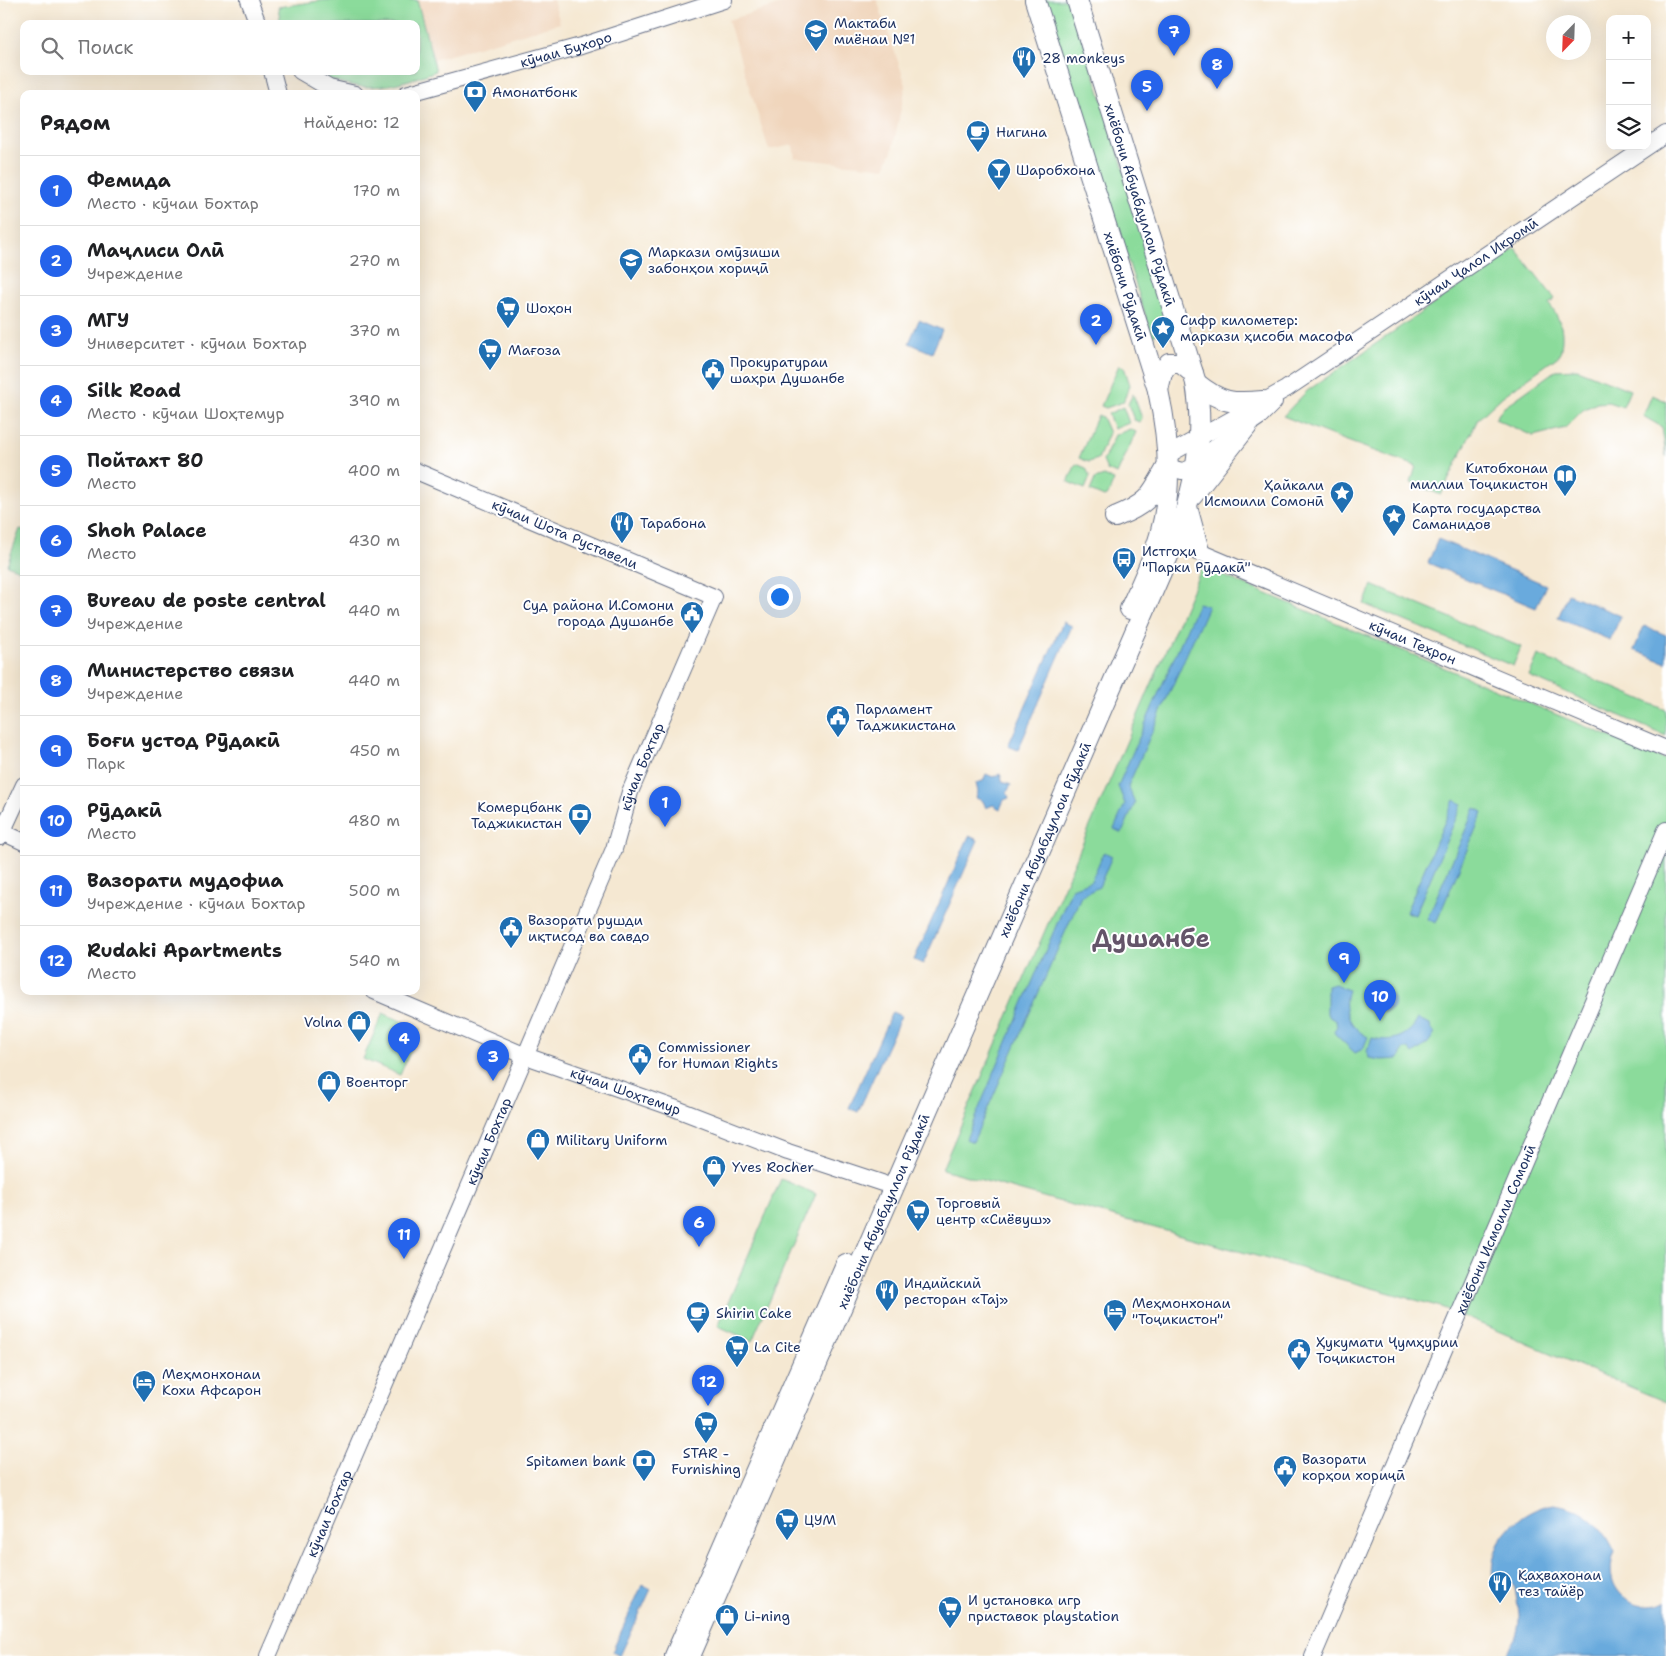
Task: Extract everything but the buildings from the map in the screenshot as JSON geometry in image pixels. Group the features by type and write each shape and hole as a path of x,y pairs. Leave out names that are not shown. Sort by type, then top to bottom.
{"highway":[{"name":"хиёбони Рӯдакӣ","path":"1035,0 1158,390 1163,414 1167,462 1167,539 1144,576"},
{"name":"хиёбони Абуабдуллои Рӯдакӣ","path":"690,1656 1167,539 1189,502 1200,437 1194,378 1077,0"},
{"path":"1158,390 1164,369 1169,363 1181,363 1194,378 1223,401 1236,403 1263,401"},
{"path":"1199,552 1189,502 1247,426"},
{"path":"1115,517 1134,510 1147,501 1167,462"},
{"name":"хиёбони Абуабдуллои Рӯдакӣ","path":"674,1656 882,1183 1144,576"}],"street":[{"path":"250,0 257,20"},
{"name":"кӯчаи Бухоро","path":"420,90 580,46 724,0"},
{"path":"273,75 277,90"},
{"path":"307,75 329,88 338,90"},
{"name":"кӯчаи Ҷалол Икромӣ","path":"1286,389 1666,134"},
{"path":"1286,389 1268,409 1247,426 1218,445 1197,463 1182,471 1167,462 1200,437 1286,389"},
{"name":"кӯчаи Шота Руставели","path":"420,473 714,597"},
{"name":"кӯчаи Теҳрон","path":"1167,539 1666,749"},
{"name":"кӯчаи Бохтар","path":"268,1656 614,849 630,792 714,597"},
{"path":"20,793 1,833 20,840"},
{"name":"хиёбони Исмоили Сомонӣ","path":"1314,1656 1666,830"},
{"name":"кӯчаи Шоҳтемур","path":"383,995 526,1056 674,1108 788,1152 882,1183"}],"shaded area":[{"path":"417,0 553,0 560,23 433,60"},
{"name":"Мактаби миёнаи №1","path":"795,0 877,0 906,85 892,151 885,168 795,158 793,145 769,150 728,20"}],"green space":[{"path":"326,0 417,0 436,71 402,82 373,87 344,84 328,79 320,75 420,75 420,20 280,20 278,7"},
{"path":"1045,0 1071,0 1173,327 1152,336"},
{"path":"1515,248 1555,299 1549,304 1560,323 1562,340 1560,355 1503,396 1478,419 1441,495 1411,483 1416,466 1283,416 1307,391"},
{"path":"1119,365 1124,367 1130,385 1123,402 1106,408 1101,406"},
{"path":"1577,369 1630,390 1623,407 1608,402 1597,403 1583,410 1565,428 1533,436 1495,419 1503,408 1556,370"},
{"path":"1133,394 1142,418 1140,422 1134,420 1128,404"},
{"path":"1652,395 1666,401 1666,457 1662,427 1643,416"},
{"path":"1123,407 1129,423 1114,429 1108,414"},
{"path":"1098,415 1102,417 1109,433 1098,459 1089,462 1079,458"},
{"path":"1130,429 1136,432 1117,474 1107,470 1103,461 1115,435"},
{"path":"1076,464 1086,468 1090,477 1085,489 1068,482"},
{"path":"1104,476 1114,480 1108,495 1104,497 1090,491 1095,479"},
{"path":"20,529 20,570 7,565"},
{"path":"1202,567 1666,760 1666,1402 1441,1307 942,1169"},
{"path":"1372,585 1521,647 1513,666 1364,604"},
{"path":"1538,655 1666,710 1666,736 1529,676"},
{"path":"383,1013 420,1029 400,1075 363,1059"},
{"path":"781,1179 816,1194 752,1341 718,1326"}],"water":[{"path":"919,320 942,330 932,353 909,343"},
{"path":"1438,539 1546,585 1536,608 1428,563"},
{"path":"1568,594 1621,616 1610,640 1558,618"},
{"path":"1198,603 1208,606 1128,786 1135,803 1122,833 1114,829 1125,804 1118,786"},
{"path":"1063,622 1072,626 1018,750 1008,746"},
{"path":"1644,626 1666,635 1666,663 1634,650"},
{"path":"986,774 993,777 1000,774 1003,782 1011,785 1007,792 1009,798 1004,800 1000,809 993,805 986,808 983,801 976,798 978,792 976,783 983,781"},
{"path":"1454,800 1462,804 1415,915 1406,912"},
{"path":"1475,808 1483,812 1436,923 1427,919"},
{"path":"969,836 978,840 923,964 914,960"},
{"path":"1104,852 1112,856 1099,887 1081,896 973,1142 966,1139 1072,888 1091,881"},
{"path":"1335,984 1348,990 1346,1004 1349,1017 1356,1029 1368,1037 1363,1049 1355,1053 1336,1035 1334,1032 1337,1026 1336,1021 1328,1016 1327,1013 1327,986"},
{"path":"1380,992 1388,992 1394,998 1394,1006 1388,1012 1380,1012 1374,1006 1374,998"},
{"path":"892,1012 901,1016 858,1112 849,1108"},
{"path":"1418,1019 1430,1024 1431,1030 1435,1033 1428,1043 1413,1054 1409,1049 1403,1049 1399,1059 1381,1060 1369,1058 1367,1051 1372,1038 1386,1040 1399,1037 1410,1030"},
{"path":"1554,1504 1575,1509 1591,1519 1605,1534 1615,1552 1611,1565 1612,1577 1622,1595 1642,1605 1653,1605 1666,1601 1666,1656 1504,1656 1516,1637 1519,1616 1514,1586 1505,1580 1493,1581 1492,1567 1495,1553 1500,1541 1517,1521 1541,1507"},
{"path":"642,1585 651,1589 620,1656 612,1652"}],"place":[{"name":"Мактаби миёнаи №1","path":"816,52"},
{"name":"Bureau de poste central","path":"1174,56"},
{"name":"28 monkeys","path":"1024,79"},
{"name":"Министерство связи","path":"1217,89"},
{"name":"Пойтахт 80","path":"1147,111"},
{"name":"Амонатбонк","path":"475,113"},
{"name":"Нигина","path":"978,153"},
{"name":"Шаробхона","path":"999,191"},
{"name":"Маркази омӯзиши забонҳои хориҷӣ","path":"631,281"},
{"name":"Шоҳон","path":"508,329"},
{"name":"Маҷлиси Олӣ","path":"1096,345"},
{"name":"Сифр километер: маркази ҳисоби масофа","path":"1163,349"},
{"name":"Мағоза","path":"490,371"},
{"name":"Прокуратураи шаҳри Душанбе","path":"713,391"},
{"name":"Китобхонаи миллии Тоҷикистон","path":"1565,497"},
{"name":"Ҳайкали Исмоили Сомонӣ","path":"1342,514"},
{"name":"Карта государства Саманидов","path":"1394,537"},
{"name":"Тарабона","path":"622,544"},
{"name":"Истгоҳи \"Парки Рӯдакӣ\"","path":"1124,580"},
{"name":"Суд района И.Сомони города Душанбе","path":"692,634"},
{"name":"Парламент Таджикистана","path":"838,738"},
{"name":"Фемида","path":"665,827"},
{"name":"Комерцбанк Таджикистан","path":"580,836"},
{"name":"Вазорати рушди иқтисод ва савдо","path":"511,949"},
{"name":"Боғи устод Рӯдакӣ","path":"1344,983"},
{"name":"Рӯдакӣ","path":"1380,1021"},
{"name":"Volna","path":"359,1043"},
{"name":"Silk Road","path":"404,1063"},
{"name":"Commissioner for Human Rights","path":"640,1076"},
{"name":"МГУ","path":"493,1081"},
{"name":"Военторг","path":"329,1103"},
{"name":"Military Uniform","path":"538,1161"},
{"name":"Yves Rocher","path":"714,1188"},
{"name":"Торговый центр «Сиёвуш»","path":"918,1232"},
{"name":"Shoh Palace","path":"699,1247"},
{"name":"Вазорати мудофиа","path":"404,1259"},
{"name":"Индийский ресторан «Taj»","path":"887,1312"},
{"name":"Меҳмонхонаи \"Тоҷикистон\"","path":"1115,1332"},
{"name":"Shirin Cake","path":"698,1334"},
{"name":"La Cite","path":"737,1368"},
{"name":"Ҳукумати Ҷумҳурии Тоҷикистон","path":"1299,1371"},
{"name":"Меҳмонхонаи Кохи Афсарон","path":"144,1403"},
{"name":"Rudaki Apartments","path":"708,1406"},
{"name":"STAR - Furnishing","path":"706,1444"},
{"name":"Spitamen bank","path":"644,1482"},
{"name":"Вазорати корҳои хориҷӣ","path":"1285,1488"},
{"name":"ЦУМ","path":"787,1541"},
{"name":"Қаҳвахонаи тез тайёр","path":"1500,1604"},
{"name":"И установка игр приставок playstation","path":"950,1629"},
{"name":"Li-ning","path":"727,1637"}],"district":[{"name":"Душанбе","path":"1151,939"}]}
